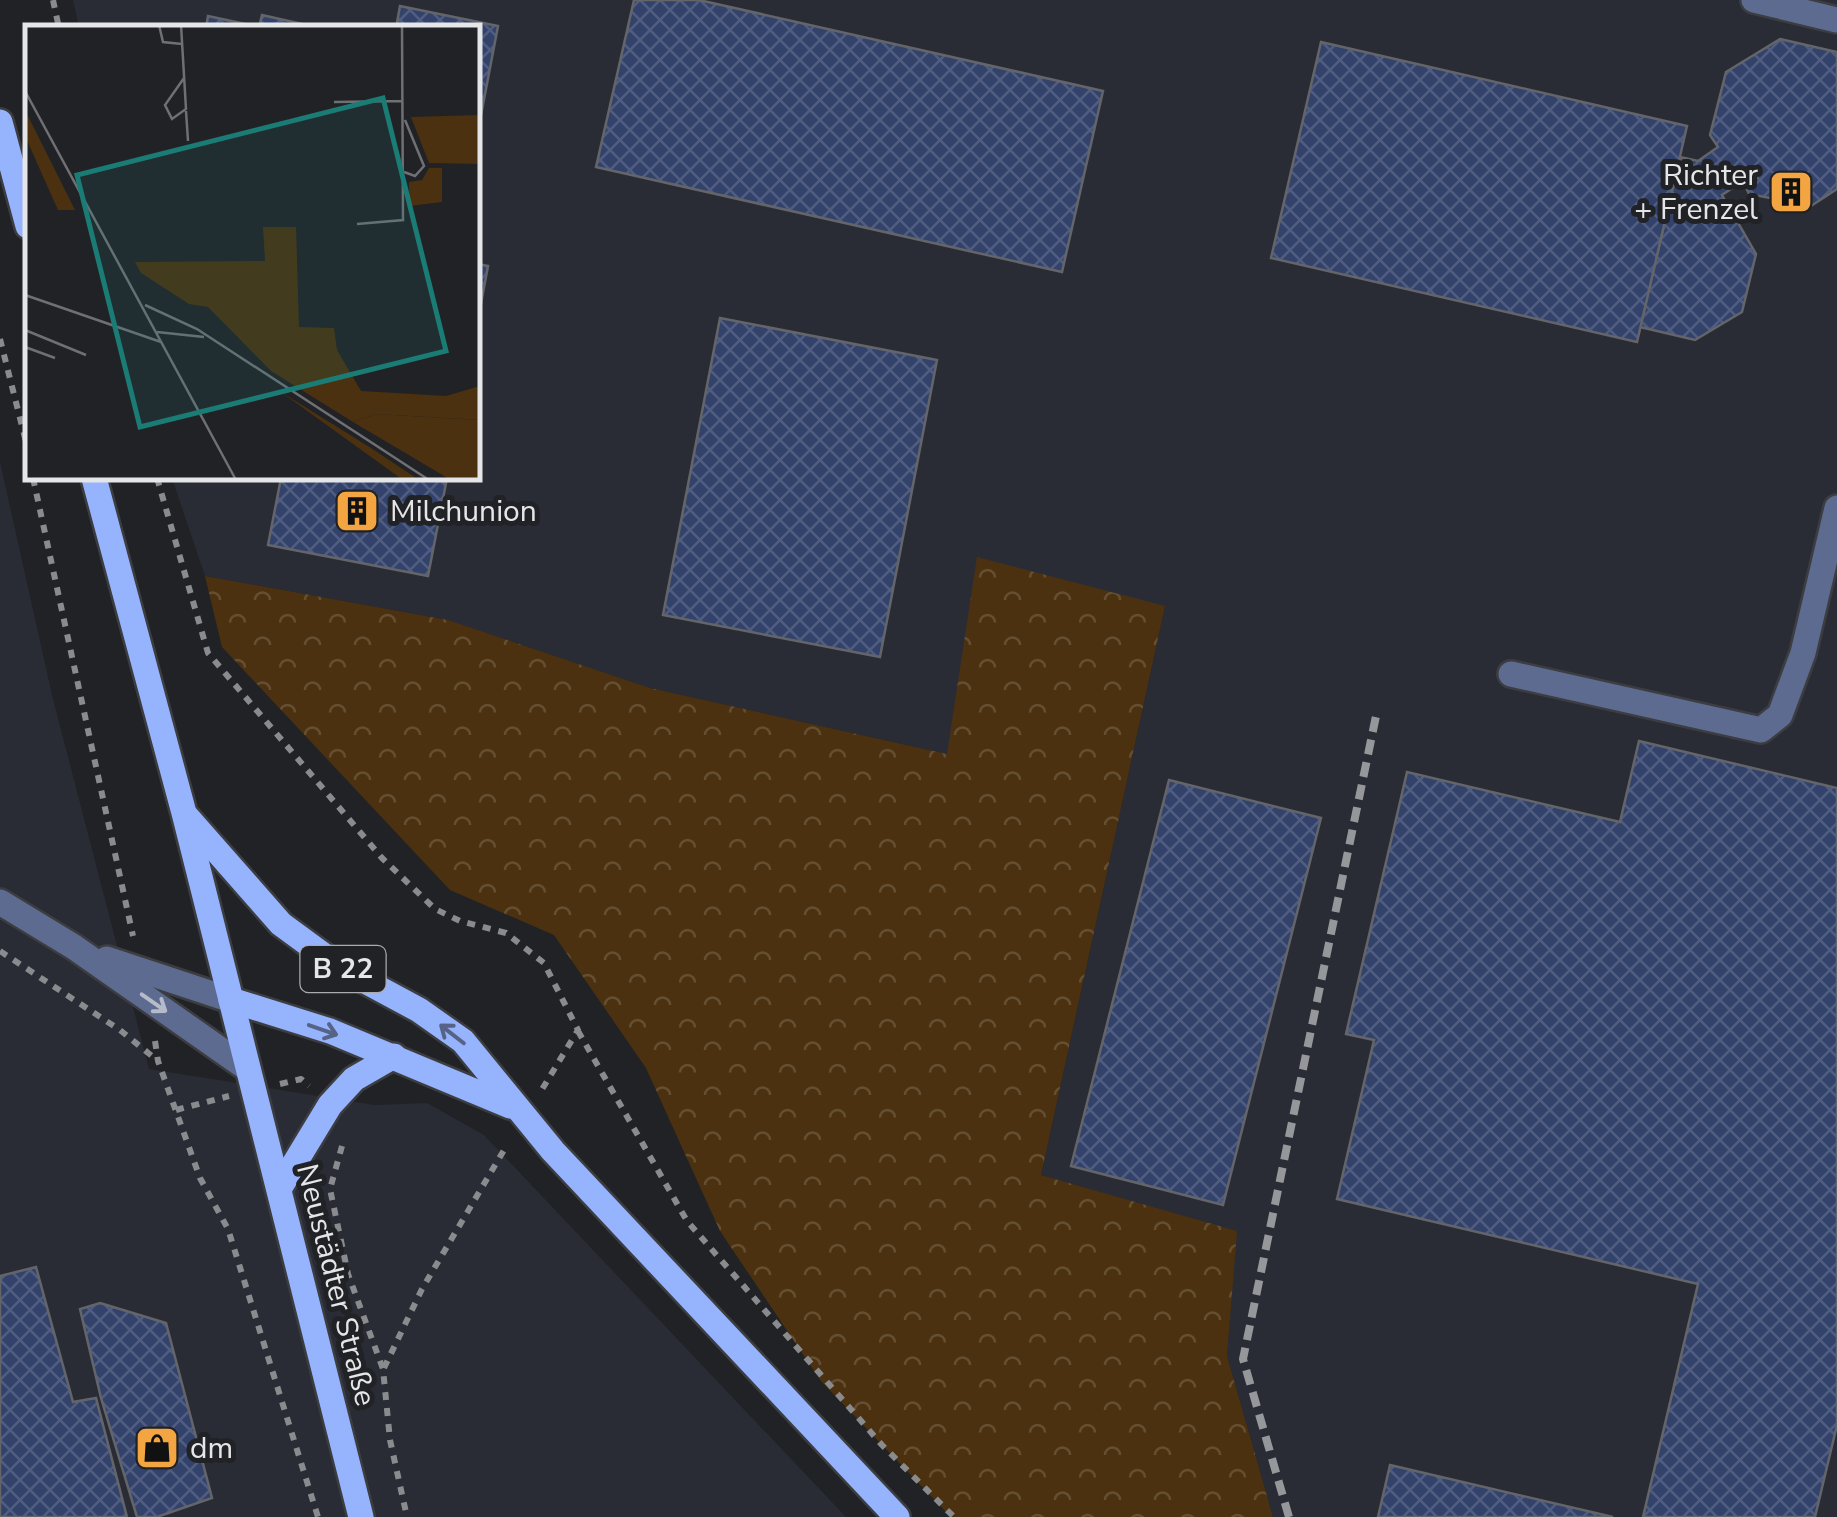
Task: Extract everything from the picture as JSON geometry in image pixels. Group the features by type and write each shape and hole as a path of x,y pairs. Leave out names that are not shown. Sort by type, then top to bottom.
{"main road":[{"path":"0,122 25,215"},
{"name":"B 22","path":"95,480 230,1000 394,1056 515,1108"},
{"name":"B 22","path":"184,813 280,924 341,968 419,1010 463,1042 515,1108 897,1517"},
{"name":"Neustädter Straße","path":"230,1000 361,1517"},
{"path":"278,1189 330,1105 354,1079 394,1056"}],"street":[{"path":"1754,0 1837,20"},
{"path":"1511,674 1761,730 1780,715 1803,654 1837,508"},
{"path":"0,902 74,947 248,1069"},
{"path":"74,947 230,1000"}],"path":[{"path":"53,0 58,25"},
{"path":"0,339 25,438"},
{"path":"34,480 140,970"},
{"path":"158,480 208,653 382,858 436,909 460,921 506,933 544,963 688,1221 882,1445 954,1517"},
{"path":"0,951 120,1030 158,1061"},
{"path":"147,998 158,1061 200,1178 228,1229 318,1517"},
{"path":"540,1092 578,1030"},
{"path":"408,1517 390,1440 383,1369 422,1289 504,1150"}],"shaded area":[{"path":"73,0 1837,0 1837,1517 1273,1517 1227,1356 1236,1231 1041,1175 1165,606 947,754 650,688 448,620 205,576 173,480 480,480 480,25 79,25"},
{"path":"0,462 53,699 149,1069 374,1105 427,1103 484,1135 846,1517 0,1517"}],"green space":[{"path":"977,557 1165,606 1041,1175 1237,1231 1227,1356 1273,1517 951,1517 821,1381 720,1231 646,1068 554,935 450,890 222,647 205,576 448,620 650,688 947,754"}],"building":[{"path":"634,0 699,0 1103,91 1062,272 596,167"},
{"path":"400,6 498,26 480,120 480,25 397,25"},
{"path":"262,15 307,25 260,25"},
{"path":"208,16 250,25 206,25"},
{"name":"Richter + Frenzel","path":"1780,39 1837,52 1837,189 1811,206 1749,194 1743,181 1722,195 1756,254 1742,312 1695,340 1640,327 1680,157 1698,161 1718,147 1710,135 1726,72"},
{"path":"1321,42 1687,126 1637,342 1271,258"},
{"path":"480,264 488,266 480,309"},
{"path":"720,318 937,360 880,657 663,615"},
{"name":"Milchunion","path":"281,480 447,480 428,576 268,545"},
{"path":"1639,741 1837,788 1837,1425 1815,1517 1643,1517 1698,1284 1337,1199 1374,1040 1346,1034 1407,772 1620,822"},
{"path":"1169,780 1321,818 1223,1205 1071,1166"},
{"path":"36,1267 73,1402 96,1398 127,1517 0,1517 0,1276"},
{"path":"100,1303 166,1323 212,1498 157,1517 137,1517 101,1398 80,1309"},
{"path":"1390,1465 1613,1517 1378,1517"}],"railway":[{"path":"1289,1517 1243,1359 1376,716"}],"place":[{"name":"Richter + Frenzel","path":"1791,192"},
{"name":"Milchunion","path":"357,511"},
{"name":"dm","path":"157,1448"}]}
